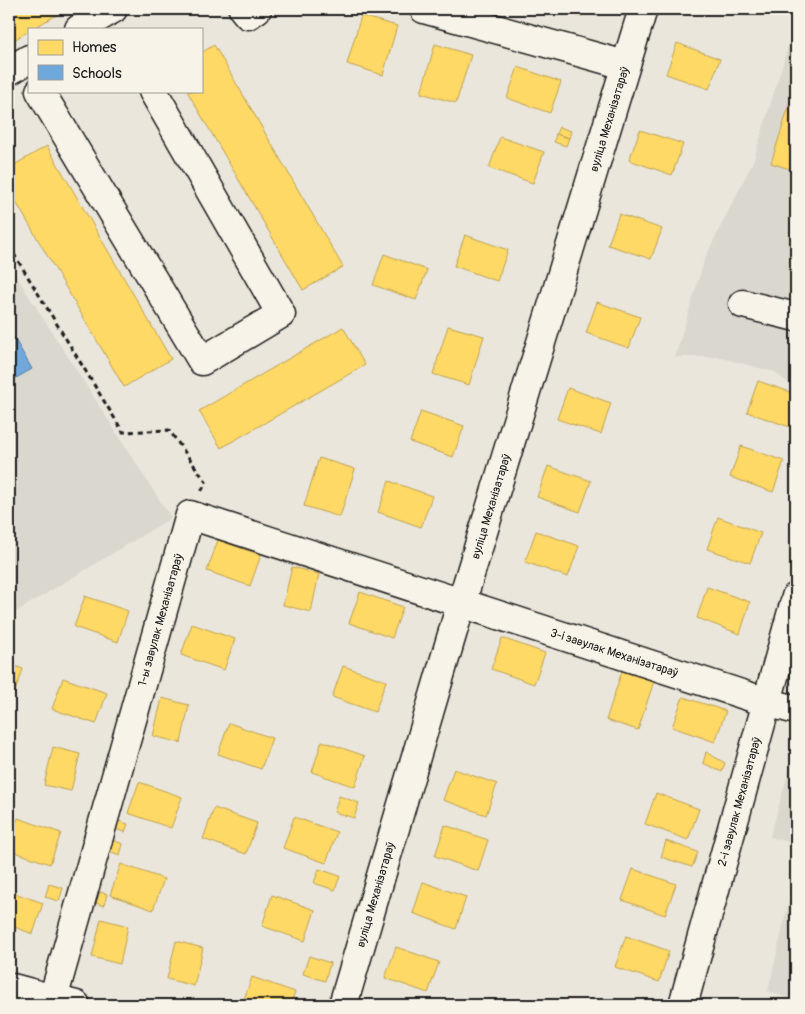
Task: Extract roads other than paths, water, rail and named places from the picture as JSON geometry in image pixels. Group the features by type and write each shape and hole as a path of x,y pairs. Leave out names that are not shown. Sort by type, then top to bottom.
{"street":[{"path":"243,9 248,15 257,9"},
{"path":"424,9 625,66"},
{"name":"вуліца Механізатараў","path":"343,1005 461,604 643,9"},
{"path":"82,28 112,16"},
{"path":"41,92 202,361 281,314 154,92"},
{"path":"744,304 796,317"},
{"name":"1-ы завулак Механізатараў","path":"65,1002 190,515 461,604"},
{"name":"2-і завулак Механізатараў","path":"683,1005 796,597"},
{"name":"3-і завулак Механізатараў","path":"461,604 796,710"},
{"path":"9,987 65,1002"}]}
